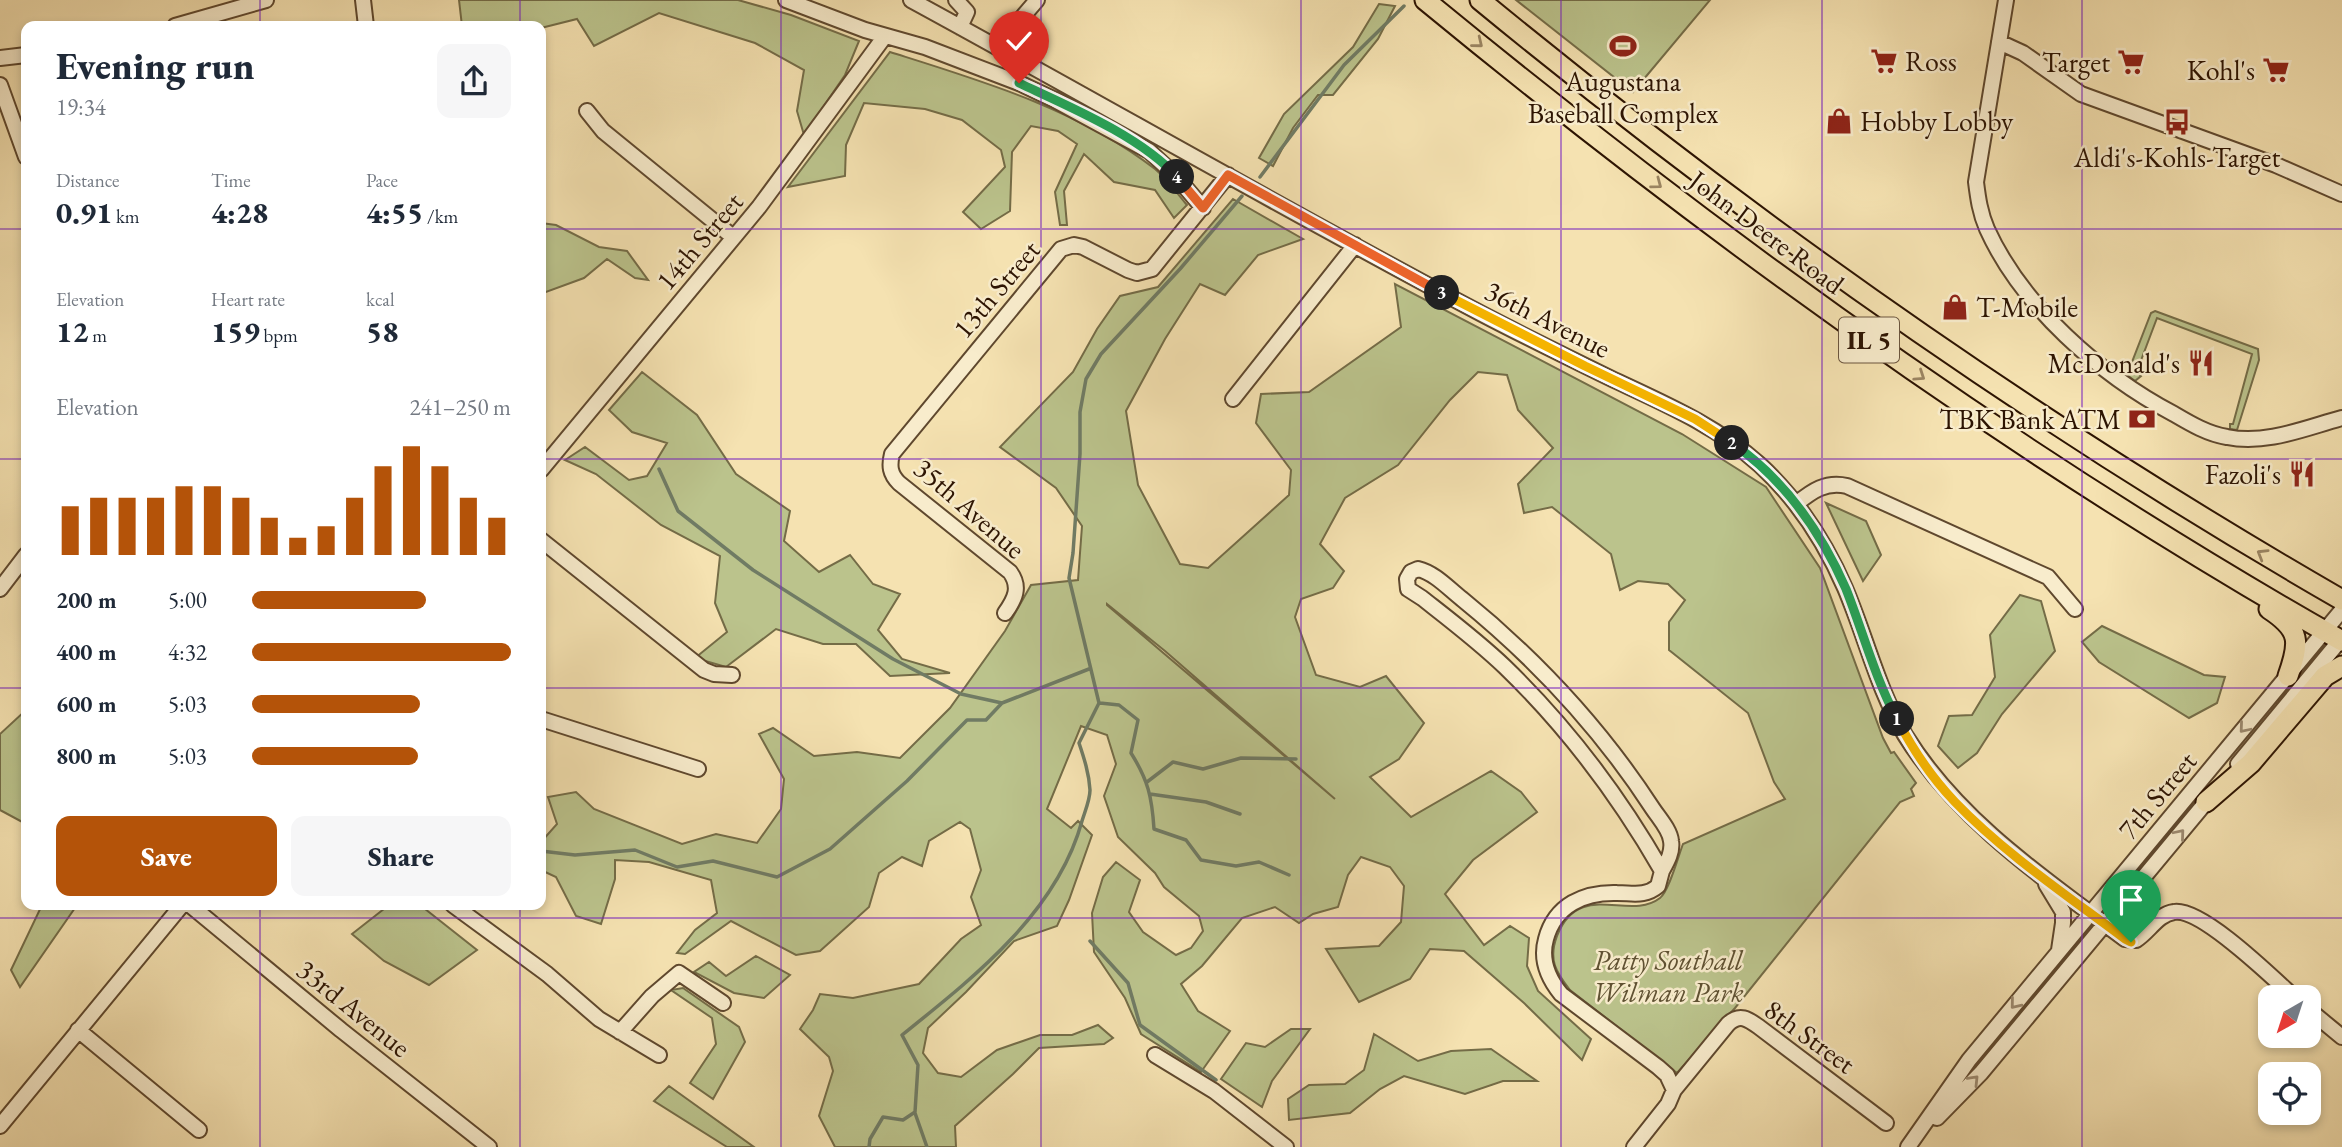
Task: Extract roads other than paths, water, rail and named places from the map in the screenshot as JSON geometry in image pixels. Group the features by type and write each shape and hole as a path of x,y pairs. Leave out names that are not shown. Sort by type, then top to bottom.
{"highway":[{"name":"John Deere Road","path":"1425,0 1757,261 1909,369 2103,496 2337,637"},
{"name":"John Deere Road","path":"1480,0 1772,229 1871,300 2148,485 2342,600"},
{"path":"2103,496 2168,548 2261,604 2287,623 2293,630 2298,646 2288,676"},
{"path":"2302,578 2327,582 2342,579"},
{"path":"2206,802 2251,763 2325,676 2342,666"}],"street":[{"path":"192,21 266,0"},
{"path":"363,0 365,21"},
{"path":"786,0 925,47 1019,83 1136,143 1162,161 1203,208"},
{"name":"36th Avenue","path":"911,0 1499,323 1716,431 1757,462 1796,504 1820,539 1834,565 1880,683 1905,734 1929,771 1954,801 2043,877 2131,942 2141,937 2164,915 2174,912 2192,914 2211,926 2280,985"},
{"path":"956,0 967,12 960,27"},
{"path":"998,47 1037,0"},
{"path":"2006,0 1976,182 1978,203 1987,230 2034,300 2070,339 2122,383 2192,424 2227,438 2259,439 2342,418"},
{"name":"14th Street","path":"546,464 791,166 886,36"},
{"path":"1999,42 2023,53 2081,94 2276,165 2342,194"},
{"path":"0,58 21,56"},
{"path":"0,85 21,143"},
{"path":"587,111 603,131 733,237"},
{"name":"13th Street","path":"890,468 896,446 1061,249 1074,245 1083,247 1137,273 1152,269 1228,175"},
{"path":"1233,399 1355,245"},
{"name":"35th Avenue","path":"890,468 899,483 1010,572 1018,587 1012,604 1005,613"},
{"path":"1796,504 1820,488 1833,484 1847,486 2048,577 2075,608"},
{"path":"546,544 704,670 732,676"},
{"path":"0,589 21,562"},
{"path":"1662,871 1639,830 1553,717 1504,666 1455,624 1408,589 1407,579 1411,572 1418,569 1425,571 1483,617 1538,666 1618,759 1669,833 1671,850 1658,886 1647,894 1600,893 1577,899 1568,905 1551,925 1544,946 1544,956 1553,984 1561,994 1658,1067 1667,1075 1674,1090"},
{"name":"7th Street","path":"1908,1147 1979,1076 2206,802 2337,637 2342,610"},
{"name":"7th Street","path":"1908,1147 1969,1060 2288,676 2337,637"},
{"path":"1553,717 1552,708 1561,702 1577,709"},
{"path":"546,721 698,769"},
{"path":"2043,877 2063,912 2059,951"},
{"path":"0,1126 178,910"},
{"name":"33rd Avenue","path":"196,910 341,1030 489,1147"},
{"path":"460,910 547,974 599,1019 659,1055"},
{"path":"620,1032 652,996 679,973 723,1003"},
{"name":"8th Street","path":"1634,1147 1668,1104 1674,1090 1736,1017 1742,1017 1759,1027 1886,1123"},
{"path":"2321,1020 2342,1038"},
{"path":"78,1030 199,1130"},
{"path":"1155,1055 1214,1091 1284,1146"}],"waterway":[{"path":"1260,177 1344,65 1404,6"},
{"path":"869,1147 870,1139 883,1117 903,1120 915,1112 918,1065 902,1035 957,990 1009,941 1033,914 1070,854 1090,794 1079,743 1099,703 1069,578 1080,454 1080,412 1086,379 1101,354 1180,269 1242,196"},
{"path":"659,469 678,511 753,570 893,659 961,694 1002,703 1089,669"},
{"path":"546,852 575,855 635,850 677,867 713,861 777,877 830,849 907,781 967,720 986,720 1002,703"},
{"path":"1100,703 1119,705 1138,720 1131,753 1148,789 1154,829 1186,840 1201,860 1236,866 1259,862 1289,875"},
{"path":"1147,782 1173,762 1203,769 1241,758 1296,759"},
{"path":"1150,794 1206,802 1240,814"},
{"path":"1090,941 1128,983 1140,1025 1216,1080"},
{"path":"915,1113 927,1147"}],"place":[{"name":"Augustana Baseball Complex","path":"1623,46"},
{"name":"Ross","path":"1884,61"},
{"name":"Target","path":"2131,62"},
{"name":"Kohl's","path":"2276,70"},
{"name":"Hobby Lobby","path":"1839,121"},
{"name":"Aldi's-Kohls-Target","path":"2177,122"},
{"name":"T-Mobile","path":"1955,307"},
{"name":"McDonald's","path":"2201,363"},
{"name":"TBK Bank ATM","path":"2142,419"},
{"name":"Fazoli's","path":"2302,474"}],"park label":[{"name":"Patty Southall Wilman Park","path":"1668,976"}]}
